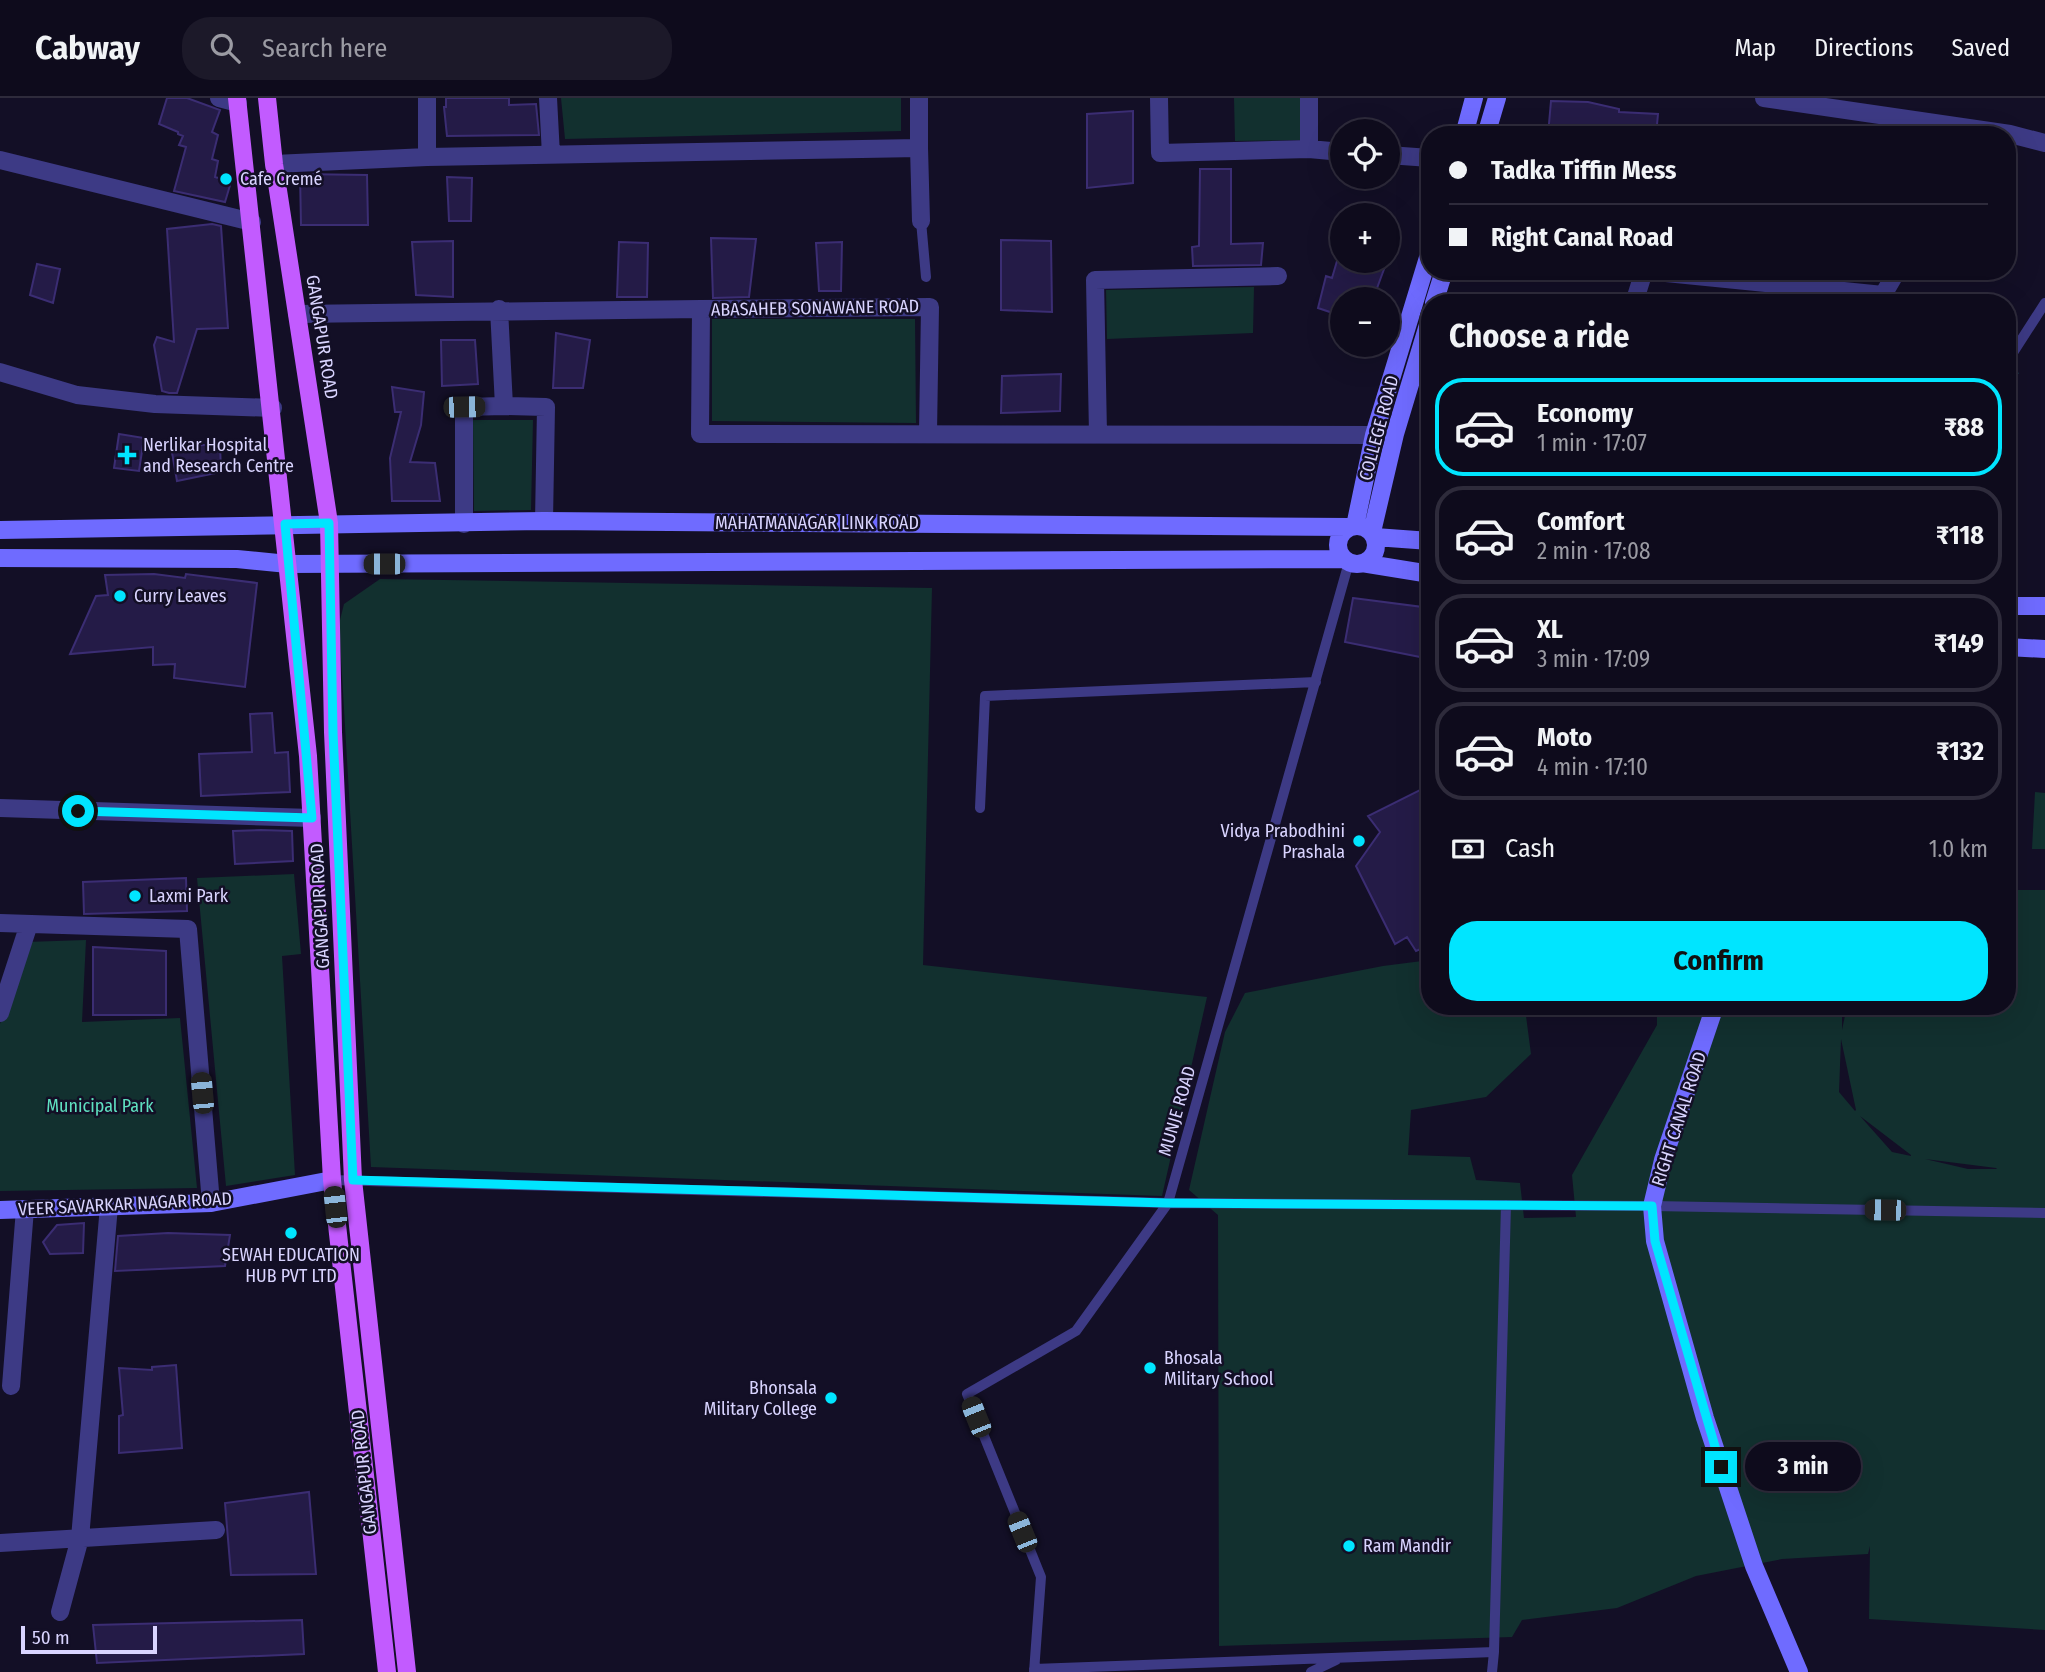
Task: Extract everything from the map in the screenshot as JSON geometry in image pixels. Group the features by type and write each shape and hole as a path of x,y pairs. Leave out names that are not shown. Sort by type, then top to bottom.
{"main road":[{"name":"GANGAPUR ROAD","path":"267,98 274,164 329,523 353,1180 407,1672"},
{"path":"1466,126 1474,98"},
{"path":"1489,126 1497,98"},
{"name":"GANGAPUR ROAD","path":"238,101 285,524 312,818 332,1180 387,1672"},
{"name":"COLLEGE ROAD","path":"1363,531 1374,435 1421,280"},
{"name":"COLLEGE ROAD","path":"1363,531 1421,348"},
{"name":"MAHATMANAGAR LINK ROAD","path":"0,530 544,521 1363,531 1421,540"},
{"path":"1363,531 1376,550 1352,561 1338,542 1363,531"},
{"path":"0,558 237,559 288,564 1352,561 1421,572"},
{"path":"2016,606 2045,606"},
{"path":"2016,648 2045,649"},
{"name":"RIGHT CANAL ROAD","path":"1712,1015 1663,1160 1652,1206 1655,1241 1705,1418 1754,1566 1799,1672"},
{"name":"VEER SAVARKAR NAGAR ROAD","path":"0,1210 211,1203 332,1180"}],"street":[{"path":"219,98 238,101"},
{"path":"427,98 427,158"},
{"path":"548,98 551,155"},
{"path":"919,98 922,221"},
{"path":"1159,98 1160,153 1309,149 1330,151"},
{"path":"1309,98 1309,149"},
{"path":"1765,98 1956,126"},
{"path":"2016,136 2045,144"},
{"path":"274,164 427,158 919,148"},
{"path":"1400,156 1421,157"},
{"path":"0,160 252,222"},
{"path":"1098,434 1095,280 1278,276"},
{"path":"1721,280 1839,294"},
{"name":"ABASAHEB SONAWANE ROAD","path":"297,314 499,309 930,307 928,433"},
{"path":"499,309 504,406"},
{"name":"ABASAHEB SONAWANE ROAD","path":"701,309 700,434 1374,435"},
{"path":"0,372 90,396 155,404 273,408"},
{"path":"464,524 464,407 546,407 544,521"},
{"path":"0,808 312,818"},
{"path":"0,923 188,929 211,1203"},
{"path":"0,1013 29,924"},
{"path":"60,1612 80,1538 110,1206"},
{"path":"11,1387 25,1209"},
{"path":"0,1543 216,1530"}],"lane":[{"path":"922,221 926,277"},
{"path":"2016,348 2045,303"},
{"name":"MUNJE ROAD","path":"1034,1671 1041,1577 967,1394 1076,1331 1167,1203 1352,561"},
{"path":"980,808 985,696 1316,682"},
{"path":"332,1180 1167,1203 1652,1206 2045,1213"},
{"path":"1492,1672 1506,1205"},
{"path":"1034,1671 1494,1652"},
{"path":"1311,1672 1340,1658"}],"green space":[{"path":"561,98 901,98 901,131 565,139"},
{"path":"1234,98 1302,98 1300,140 1235,141"},
{"path":"1254,287 1253,333 1107,339 1106,290"},
{"path":"712,319 915,319 916,423 712,421"},
{"path":"473,420 533,420 531,510 474,511"},
{"path":"380,579 932,588 923,965 1207,997 1162,1196 371,1167 339,624 344,604"},
{"path":"2035,792 2045,793 2045,849 2032,849"},
{"path":"294,874 301,954 282,956 295,1175 226,1186 197,878"},
{"path":"2016,890 2045,890 2045,1630 1869,1619 1870,1546 1868,1554 1782,1559 1696,1576 1617,1608 1522,1620 1512,1637 1219,1646 1218,1215 1189,1190 1225,1032 1245,993 1421,961 1421,1015 1526,1016 1531,1054 1486,1097 1411,1110 1408,1155 1470,1157 1476,1180 1520,1183 1524,1218 1576,1217 1572,1175 1657,1025 1657,1015 1842,1015 1842,1030 1845,1015 2016,1015","holes":["1841,1039 1856,1110 1839,1092","1860,1116 1911,1155 1911,1156 1892,1152","1925,1159 1996,1168 1997,1169 1968,1169"]},
{"name":"Municipal Park","path":"86,940 82,1022 180,1018 197,1188 0,1191 0,1024 26,942"}],"building":[{"path":"167,98 187,98 220,110 212,132 218,135 212,159 218,161 215,177 231,182 225,202 174,191 186,147 179,145 183,136 159,124"},
{"path":"446,98 509,98 509,105 536,104 539,135 447,136 444,107"},
{"path":"1551,101 1588,102 1619,109 1619,112 1658,114 1657,126 1549,126"},
{"path":"1133,111 1133,183 1087,188 1087,114"},
{"path":"1200,169 1231,169 1231,244 1263,243 1261,265 1193,266 1192,247 1199,246"},
{"path":"300,174 367,175 368,225 301,225"},
{"path":"447,177 472,178 471,221 449,221"},
{"path":"212,224 221,226 228,328 197,329 177,393 169,393 162,391 154,345 157,337 174,342 167,229"},
{"path":"711,238 756,239 749,297 713,298"},
{"path":"1001,240 1051,241 1052,312 1001,310"},
{"path":"453,241 453,297 416,295 412,242"},
{"path":"619,242 648,243 647,297 617,297"},
{"path":"842,242 841,291 819,291 816,243"},
{"path":"37,264 60,269 53,303 30,295"},
{"path":"1333,273 1383,273 1377,287 1330,287 1330,312 1318,308 1326,276 1332,278"},
{"path":"556,333 590,340 583,388 553,388"},
{"path":"441,340 475,340 478,384 442,386"},
{"path":"1061,374 1060,411 1001,413 1002,376"},
{"path":"392,387 424,392 421,425 410,462 435,463 440,501 392,501 390,458 401,412 395,412"},
{"path":"119,434 144,438 139,471 114,468"},
{"path":"220,444 221,472 177,481 171,447"},
{"path":"154,574 185,578 186,574 257,583 245,687 174,678 175,664 153,665 153,647 70,654 96,596 108,595 105,575"},
{"path":"1353,598 1421,607 1421,657 1345,642"},
{"path":"272,713 275,753 288,752 290,792 201,796 199,754 252,752 250,714"},
{"name":"Vidya Prabodhini Prashala","path":"1421,790 1421,949 1416,951 1407,937 1395,944 1356,866 1380,832 1368,816"},
{"path":"233,831 292,831 293,861 235,864"},
{"name":"Laxmi Park","path":"186,878 187,911 84,914 83,882"},
{"path":"93,947 166,951 166,1015 93,1015"},
{"path":"84,1223 83,1253 50,1254 43,1242 57,1225"},
{"path":"168,1233 230,1235 225,1266 115,1271 118,1236"},
{"path":"176,1365 182,1448 119,1453 119,1416 123,1415 119,1368 152,1370 152,1367"},
{"path":"309,1492 316,1574 231,1575 225,1503"},
{"path":"302,1620 304,1654 97,1663 93,1625"}],"place":[{"name":"Cafe Cremé","path":"226,179"},
{"name":"Nerlikar Hospital and Research Centre","path":"127,455"},
{"name":"Curry Leaves","path":"120,596"},
{"name":"Vidya Prabodhini Prashala","path":"1359,841"},
{"name":"Laxmi Park","path":"135,896"},
{"name":"SEWAH EDUCATION HUB PVT LTD","path":"291,1233"},
{"name":"Bhosala Military School","path":"1150,1368"},
{"name":"Bhonsala Military College","path":"831,1398"},
{"name":"Ram Mandir","path":"1349,1546"}],"route":[{"path":"78,811 312,818 285,524 329,523 333,732 353,1180 1167,1203 1652,1206 1655,1241 1721,1467"}]}
